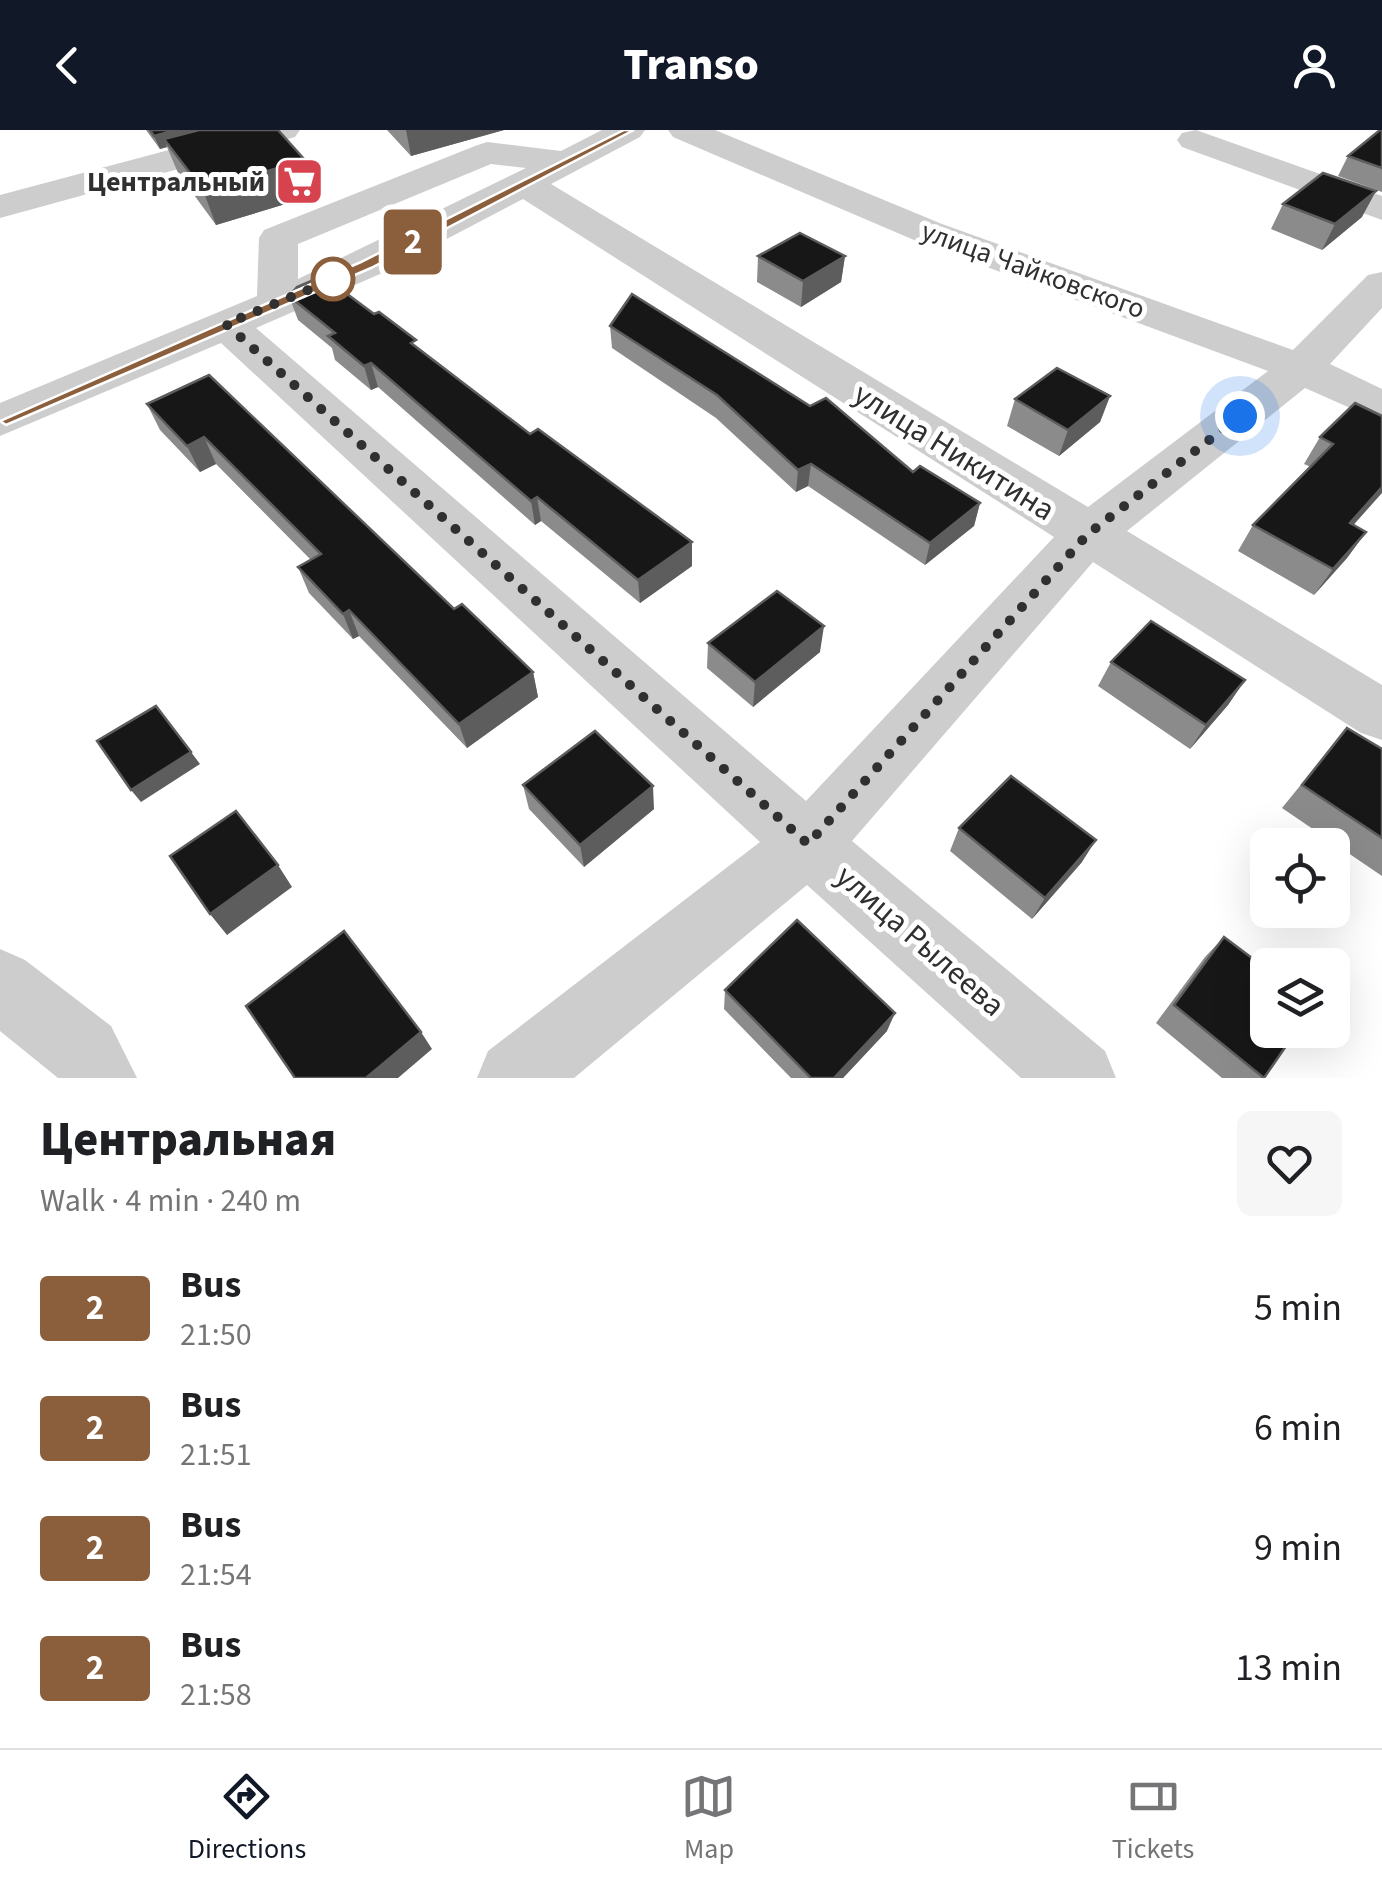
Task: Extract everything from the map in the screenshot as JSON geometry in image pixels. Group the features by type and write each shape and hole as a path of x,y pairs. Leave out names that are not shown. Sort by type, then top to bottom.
{"street":[{"path":"0,207 283,130"},
{"path":"0,421 252,314 547,174 628,130"},
{"name":"улица Чайковского","path":"685,130 928,232 1301,368 1382,406"},
{"path":"1194,140 1382,209"},
{"path":"252,314 278,238 487,153 547,174"},
{"name":"улица Никитина","path":"547,174 1087,535 1382,715"},
{"path":"515,1078 808,844 1087,535 1301,368 1382,284"},
{"name":"улица Рылеева","path":"252,314 808,844 1078,1078"},
{"path":"0,380 96,381"},
{"path":"0,985 85,1052 99,1078"}],"building":[{"path":"150,130 176,130 154,136"},
{"path":"199,130 278,130 305,160 203,190 164,139"},
{"path":"1380,130 1382,168 1348,156"},
{"path":"1323,173 1376,191 1335,224 1283,204"},
{"path":"800,233 845,256 803,281 758,256"},
{"path":"323,276 416,340 411,343 530,434 538,429 692,542 638,580 537,497 531,501 371,363 364,366 328,336 335,333 289,296 297,287"},
{"path":"632,294 810,406 826,398 913,472 920,466 980,503 930,543 811,464 798,470 717,395 610,326"},
{"path":"1057,368 1110,396 1068,430 1015,399"},
{"path":"209,375 454,609 462,604 533,672 459,724 349,610 343,614 298,567 321,554 204,437 187,446 147,404"},
{"path":"1355,403 1382,416 1382,487 1350,523 1366,532 1333,569 1253,525 1333,444 1320,437"},
{"path":"777,591 824,626 755,682 708,643"},
{"path":"1151,621 1245,680 1206,725 1111,662"},
{"path":"156,706 191,752 131,790 97,741"},
{"path":"1347,728 1382,749 1382,838 1302,785"},
{"path":"595,731 653,786 580,845 523,785"},
{"path":"1011,776 1096,840 1045,898 959,828"},
{"path":"236,811 278,865 210,914 170,856"},
{"path":"797,920 895,1013 834,1078 811,1078 725,990"},
{"path":"344,931 421,1032 366,1078 295,1078 246,1006"},
{"path":"1224,937 1250,956 1250,1048 1285,1048 1264,1078 1174,1005"}],"bus line":[{"name":"2","path":"0,421 366,265 628,130"}],"place":[{"name":"Центральный","path":"300,182"}],"route":[{"path":"333,279 337,278 226,324 808,844 1087,535 1240,416"}]}
